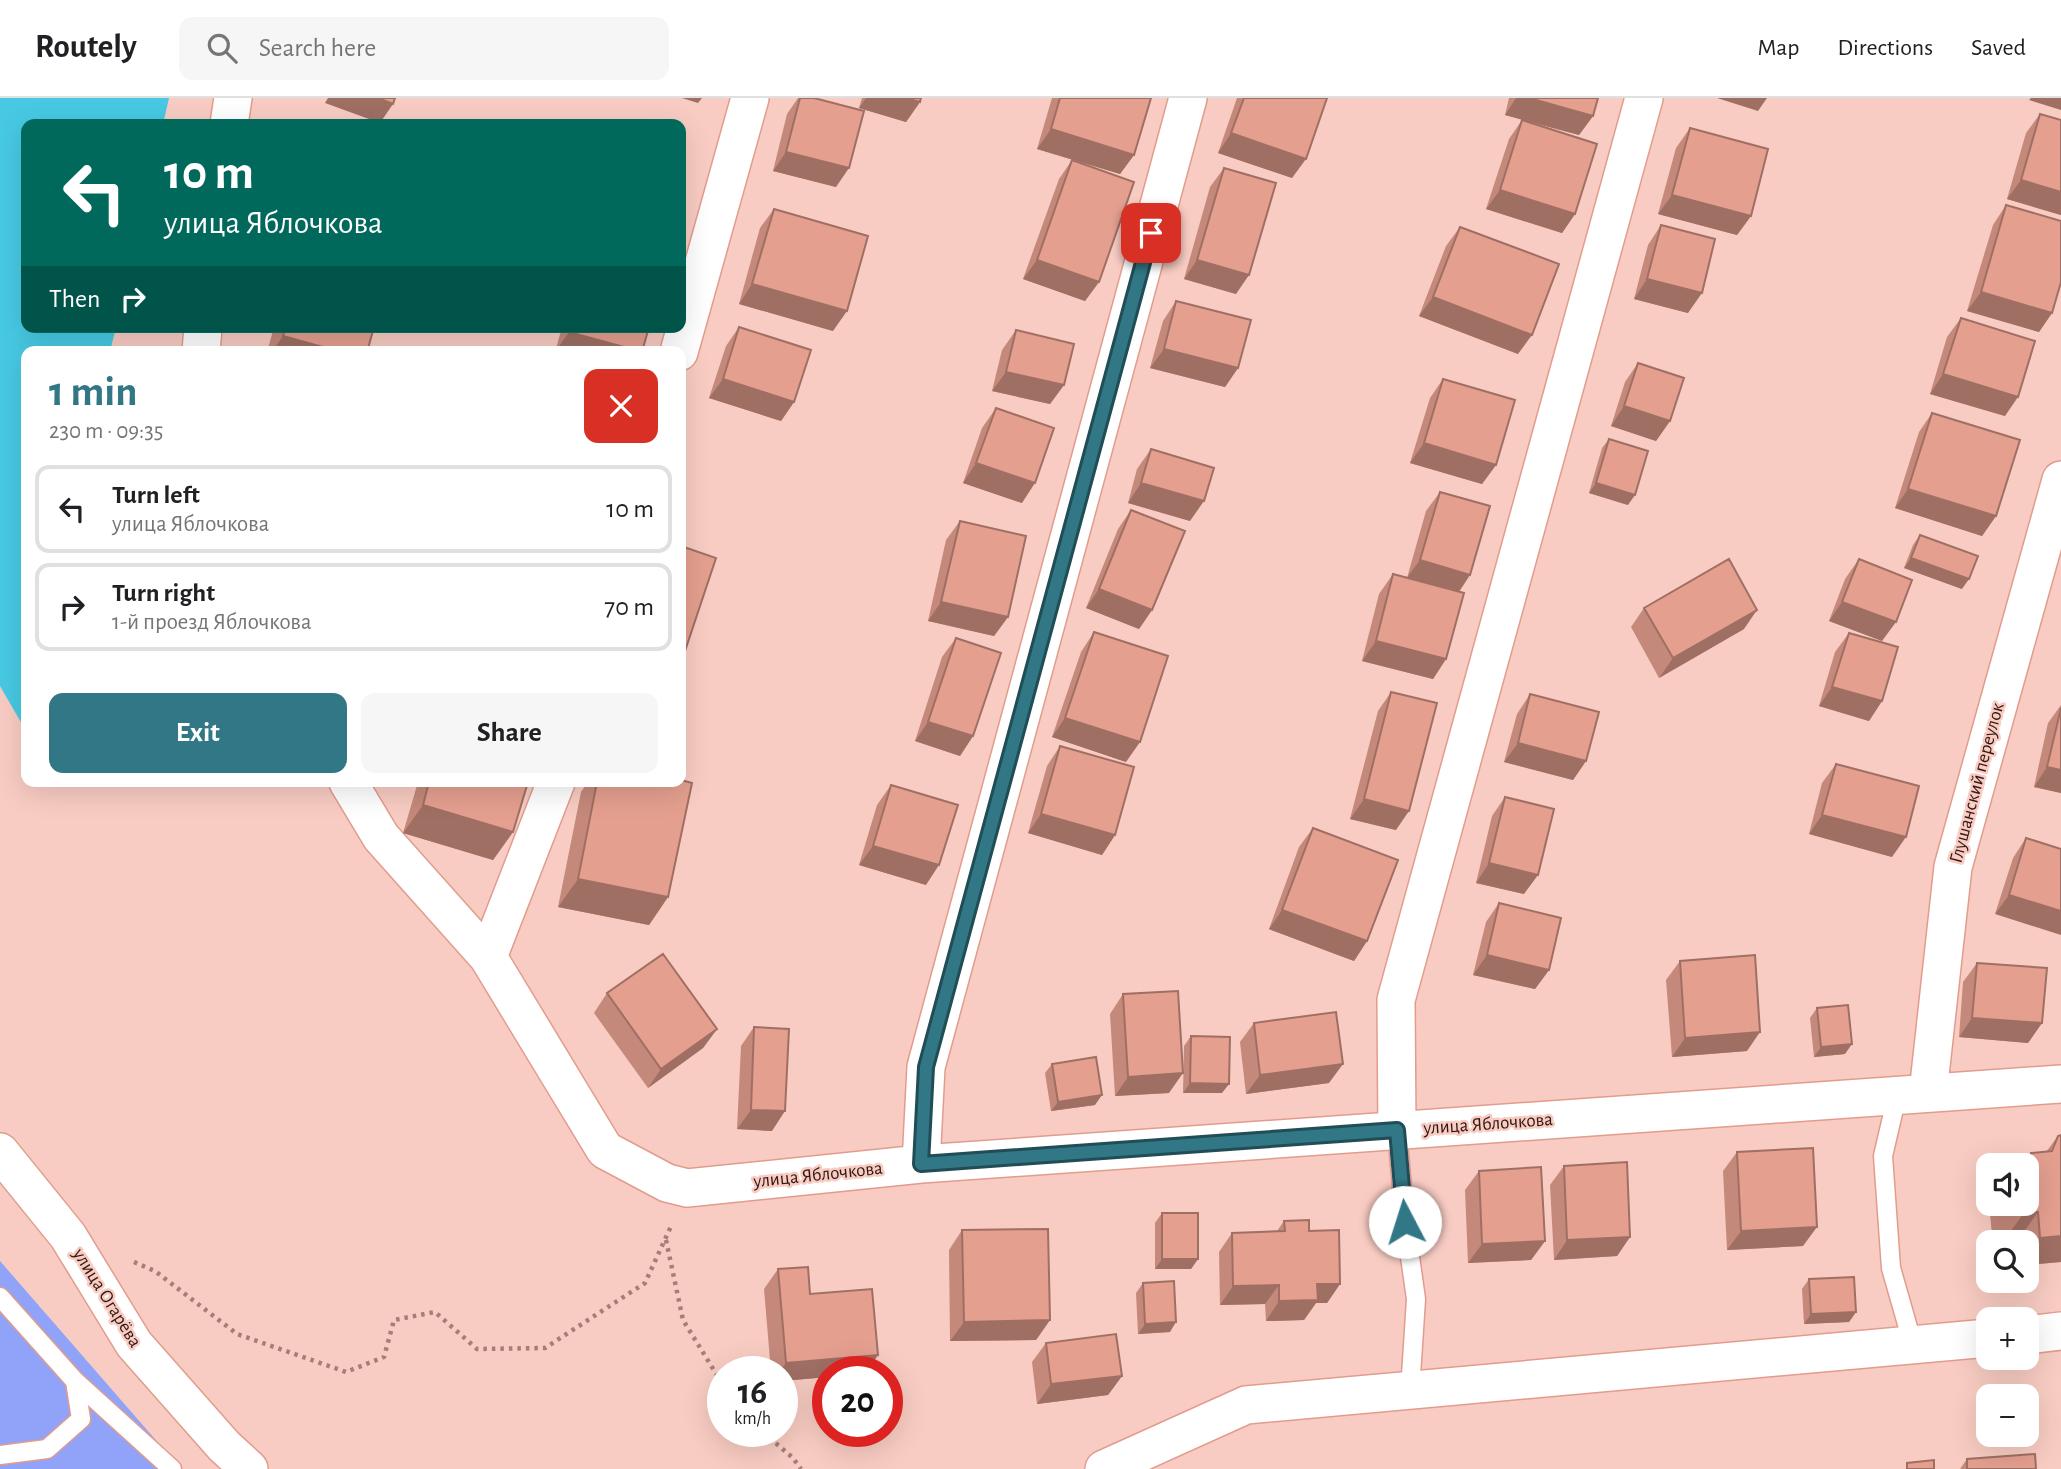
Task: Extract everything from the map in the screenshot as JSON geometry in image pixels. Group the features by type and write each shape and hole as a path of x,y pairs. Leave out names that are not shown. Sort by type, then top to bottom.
{"street":[{"path":"230,119 233,98"},
{"path":"686,327 750,98"},
{"path":"921,1164 926,1067 1188,98"},
{"path":"1397,1130 1396,1000 1644,98"},
{"name":"Глушанский переулок","path":"1912,1094 1953,867 2061,480"},
{"name":"улица Яблочкова","path":"351,787 381,837 488,957 606,1150 667,1183 687,1188 921,1164 2061,1084"},
{"path":"488,957 554,787"},
{"name":"улица Огарёва","path":"3,1163 68,1236 134,1344 224,1446 249,1469"},
{"path":"2039,1334 2061,1331"},
{"path":"1104,1469 1246,1405 1976,1339"}],"lane":[{"path":"1912,1094 1883,1156 1891,1268 1913,1345"},
{"path":"1397,1130 1405,1222 1416,1299 1410,1391"},
{"path":"0,1297 75,1381 172,1469"},
{"path":"0,1455 47,1449 81,1419 75,1381"}],"path":[{"path":"131,1261 155,1271 237,1334 346,1372 384,1357 394,1320 435,1312 477,1349 545,1348 645,1283 687,1188"},
{"path":"666,1239 683,1320 707,1359"},
{"path":"780,1447 801,1469"}],"shaded area":[{"path":"0,98 169,98 164,119 21,119 21,333 115,333 111,346 21,346 21,722 0,686"},
{"path":"0,1261 181,1469 0,1469"}],"building":[{"path":"378,98 395,98 393,104"},
{"path":"800,98 814,98 864,111 849,168 786,152"},
{"path":"1060,98 1151,98 1134,155 1051,129"},
{"path":"1244,98 1327,98 1306,159 1231,133"},
{"path":"1529,98 1598,98 1593,116"},
{"path":"2040,114 2061,120 2061,192 2021,180"},
{"path":"1522,120 1597,144 1575,214 1500,190"},
{"path":"1690,128 1768,149 1751,216 1672,195"},
{"path":"1072,160 1134,182 1099,282 1037,260"},
{"path":"1224,168 1276,183 1249,275 1197,260"},
{"path":"2006,205 2061,221 2061,282 2052,313 1981,292"},
{"path":"774,209 868,236 847,311 752,284"},
{"path":"1661,225 1715,239 1702,293 1647,279"},
{"path":"1460,227 1559,264 1532,335 1433,297"},
{"path":"1176,301 1251,320 1238,368 1164,349"},
{"path":"1961,318 2035,341 2018,397 1943,374"},
{"path":"739,327 811,350 794,402 723,379"},
{"path":"1016,330 1074,344 1064,385 1006,372"},
{"path":"284,333 372,333 369,346 319,346 283,336"},
{"path":"573,333 647,333 644,346 620,346"},
{"path":"1638,363 1684,378 1670,421 1624,406"},
{"path":"1443,379 1515,400 1496,465 1424,443"},
{"path":"996,408 1054,428 1035,483 976,463"},
{"path":"1932,413 2020,440 1996,516 1908,489"},
{"path":"1609,439 1648,451 1635,495 1596,483"},
{"path":"1151,449 1214,468 1204,501 1141,483"},
{"path":"1440,492 1490,506 1470,575 1420,560"},
{"path":"1131,510 1185,531 1152,610 1099,589"},
{"path":"960,521 1026,536 1008,617 941,602"},
{"path":"1920,535 1978,556 1969,579 1911,558"},
{"path":"686,548 716,558 686,648"},
{"path":"1729,559 1757,610 1673,658 1644,608"},
{"path":"1859,559 1912,580 1896,622 1842,602"},
{"path":"1393,574 1464,593 1446,659 1376,641"},
{"path":"1094,632 1168,656 1140,742 1065,718"},
{"path":"1849,633 1898,647 1882,701 1832,687"},
{"path":"956,638 1001,653 973,736 928,722"},
{"path":"1391,692 1437,703 1409,811 1364,799"},
{"path":"1530,694 1599,712 1586,761 1518,743"},
{"path":"2061,708 2061,770 2047,767"},
{"path":"1060,746 1134,767 1115,835 1041,814"},
{"path":"1836,764 1919,786 1906,837 1822,815"},
{"path":"686,781 692,783 668,897 578,879 596,787 686,787"},
{"path":"891,785 958,805 939,865 873,846"},
{"path":"428,787 526,787 513,832 423,805"},
{"path":"1505,797 1554,809 1538,875 1489,863"},
{"path":"1313,828 1398,860 1367,941 1282,910"},
{"path":"2026,838 2061,849 2061,911 2009,895"},
{"path":"1499,903 1561,918 1549,970 1487,955"},
{"path":"663,954 717,1029 661,1069 607,993"},
{"path":"1755,955 1760,1032 1685,1038 1680,961"},
{"path":"1977,963 2047,968 2042,1023 1972,1018"},
{"path":"1178,991 1183,1073 1128,1077 1123,994"},
{"path":"1848,1005 1852,1044 1821,1047 1817,1008"},
{"path":"1336,1012 1343,1064 1260,1075 1254,1023"},
{"path":"754,1027 789,1029 785,1111 751,1110"},
{"path":"1191,1036 1230,1037 1229,1084 1190,1083"},
{"path":"1096,1057 1102,1095 1058,1102 1052,1064"},
{"path":"2061,1135 2061,1236 2040,1238 2039,1153 2031,1153 2052,1151 2058,1136"},
{"path":"1813,1148 1817,1227 1741,1231 1737,1152"},
{"path":"1627,1162 1630,1237 1567,1240 1564,1166"},
{"path":"1541,1167 1545,1241 1482,1244 1479,1171"},
{"path":"1162,1213 1198,1213 1198,1259 1162,1259"},
{"path":"1309,1220 1309,1231 1339,1230 1340,1284 1317,1284 1318,1300 1279,1301 1279,1285 1233,1286 1232,1233 1285,1231 1284,1221"},
{"path":"1048,1229 1050,1320 964,1322 962,1230"},
{"path":"808,1267 810,1294 872,1289 878,1355 812,1356 812,1361 798,1362 798,1356 785,1356 778,1269"},
{"path":"1854,1277 1856,1312 1811,1314 1809,1279"},
{"path":"1174,1281 1176,1322 1145,1324 1143,1283"},
{"path":"1116,1334 1122,1376 1051,1384 1046,1343"},
{"path":"2035,1454 2036,1469 1967,1469 1967,1459"},
{"path":"1934,1460 1934,1469 1907,1469 1907,1463"}],"route":[{"path":"1151,233 926,1067 921,1164 1397,1130 1405,1222"}]}
